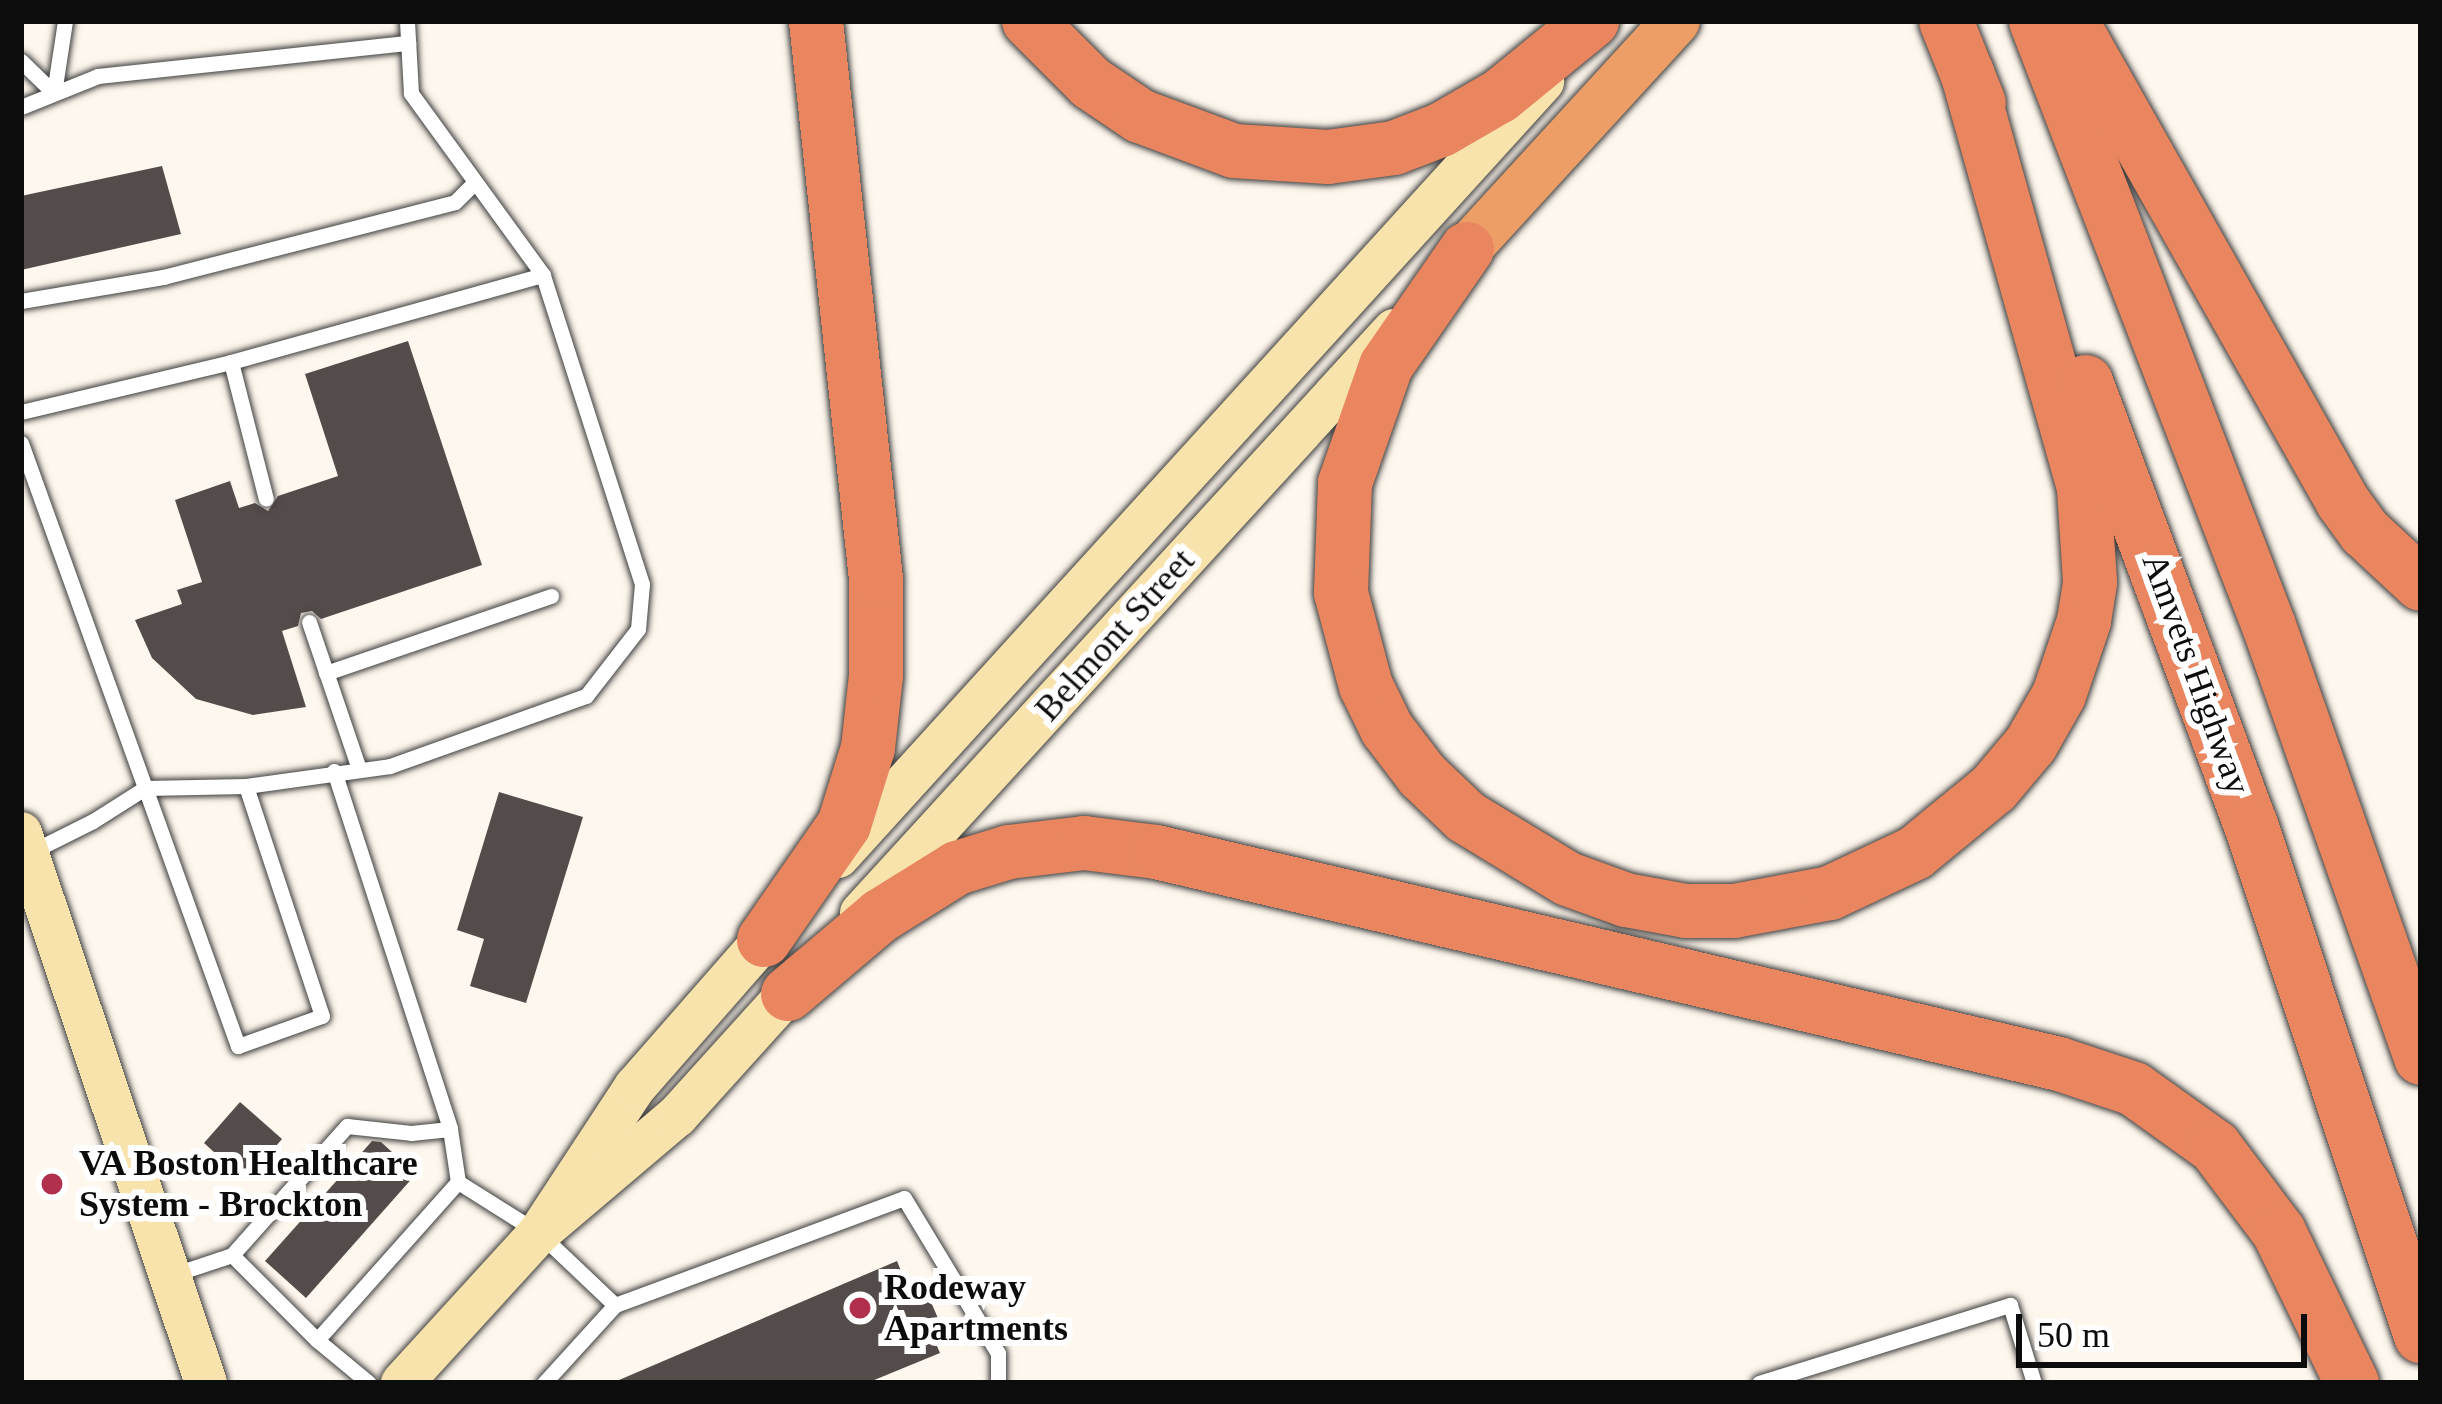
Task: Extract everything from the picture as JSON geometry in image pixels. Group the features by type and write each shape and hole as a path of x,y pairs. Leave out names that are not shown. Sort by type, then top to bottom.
{"highway":[{"path":"764,940 844,825 868,748 876,676 875,579 816,21"},
{"path":"1029,21 1091,83 1139,116 1234,151 1328,157 1394,148 1442,130 1500,96 1595,21"},
{"name":"Belmont Street","path":"1468,249 1676,21"},
{"name":"Amvets Highway","path":"1946,21 2252,825 2421,1336"},
{"path":"2036,21 2270,626 2421,1058"},
{"path":"2071,21 2343,502 2365,532 2421,584"},
{"path":"1468,249 1385,366 1364,413 1345,483 1341,593 1366,686 1387,729 1422,776 1466,817 1568,879 1626,900 1686,911 1734,911 1830,893 1915,853 1994,788 2031,744 2074,660 2090,582 2084,488 1967,73"},
{"path":"788,994 880,916 943,875 1009,852 1084,843 1203,863 2040,1060 2134,1089 2215,1147 2279,1232 2352,1383"}],"main road":[{"name":"Belmont Street","path":"538,1233 635,1087 1595,21"},
{"name":"Belmont Street","path":"402,1383 538,1233 677,1116 1468,249"},
{"path":"24,843 206,1383"}],"lane":[{"path":"54,93 65,21"},
{"path":"24,843 93,821 145,788 246,786 390,766 586,696 638,629 642,584 543,275 411,93 407,21"},
{"path":"21,107 98,76 408,43"},
{"path":"21,61 54,93"},
{"path":"21,301 163,277 455,202 473,184"},
{"path":"21,412 231,362 543,275"},
{"path":"231,362 266,499"},
{"path":"21,443 238,1046 322,1016 246,786"},
{"path":"326,673 551,596"},
{"path":"309,622 359,769"},
{"path":"334,771 450,1129 458,1182 538,1233 614,1305"},
{"path":"170,1276 232,1255 347,1126 410,1132 450,1129"},
{"path":"317,1340 458,1182"},
{"path":"544,1383 614,1305 904,1198 998,1353 998,1383"},
{"path":"232,1255 317,1340 369,1383"},
{"path":"1759,1383 2010,1305 2034,1383"}],"building":[{"path":"162,166 181,234 21,270 21,196"},
{"path":"408,341 482,565 321,619 312,611 301,613 298,626 282,631 306,707 253,715 196,699 152,658 135,620 182,604 177,590 202,582 175,500 230,481 239,508 255,503 268,511 278,496 338,476 305,374"},
{"path":"499,792 583,817 526,1003 470,986 484,939 457,930"},
{"path":"240,1102 282,1139 246,1181 204,1143"},
{"path":"372,1141 381,1142 416,1174 306,1298 265,1261"},
{"name":"Rodeway Apartments","path":"897,1261 909,1291 923,1284 941,1325 930,1330 940,1353 867,1383 612,1383"}],"place":[{"name":"VA Boston Healthcare System - Brockton","path":"52,1184"},
{"name":"Rodeway Apartments","path":"860,1308"}]}
